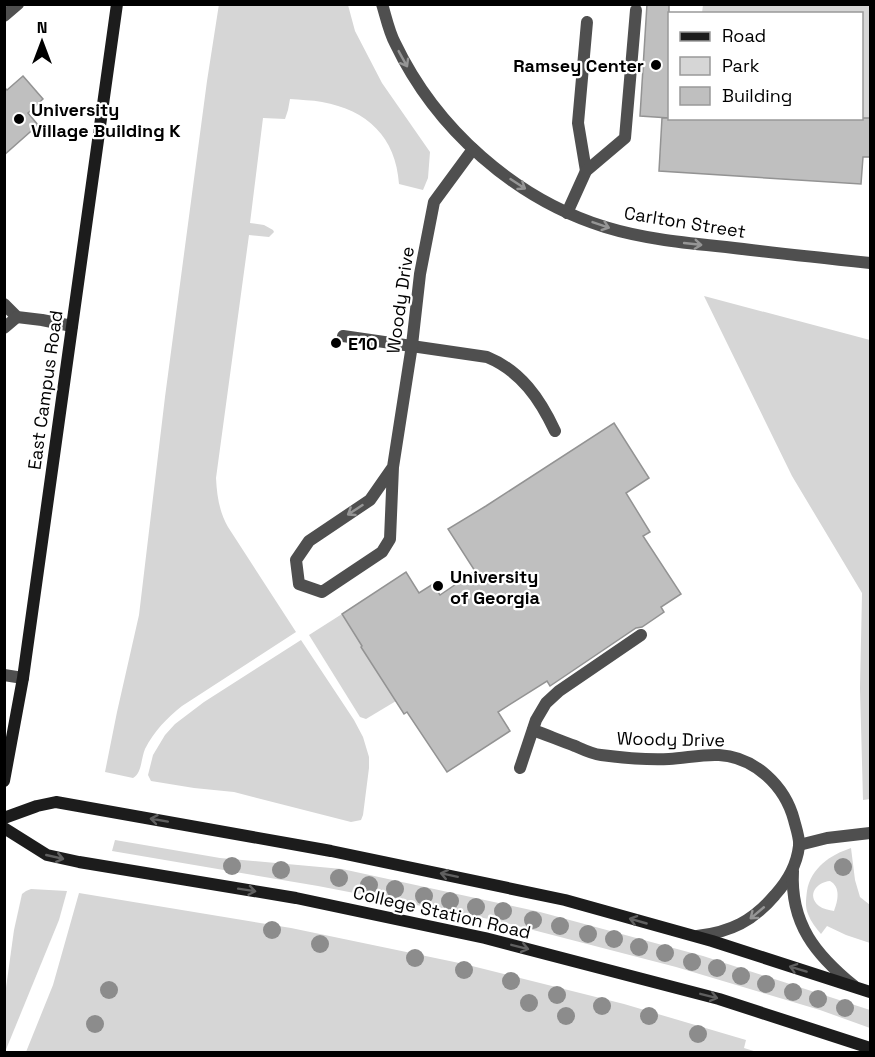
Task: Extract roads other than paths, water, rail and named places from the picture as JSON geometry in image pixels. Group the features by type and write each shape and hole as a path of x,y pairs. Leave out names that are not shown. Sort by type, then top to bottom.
{"main road":[{"name":"East Campus Road","path":"4,781 23,678 117,4"},
{"name":"College Station Road","path":"4,818 56,802 368,858 565,900 695,937 870,992"},
{"name":"College Station Road","path":"4,828 46,855 296,898 485,938 719,999 870,1048"}],"street":[{"path":"4,16 18,4"},
{"name":"Carlton Street","path":"382,4 394,42 414,78 472,149 514,183 567,213 605,227 664,241 870,263"},
{"path":"567,213 586,171 625,138 636,10"},
{"path":"586,171 578,123 587,22"},
{"name":"Woody Drive","path":"393,467 370,500 309,541 296,560 299,584 322,591 382,552 390,539 393,467 412,345 420,274 434,202 472,149"},
{"path":"4,304 17,317 72,326"},
{"path":"4,328 17,317"},
{"path":"343,336 487,357 511,370 528,386 555,431"},
{"path":"520,768 538,715 552,697 641,635"},
{"path":"4,675 23,678"},
{"name":"Woody Drive","path":"533,730 597,755 633,759 670,759 720,755 745,761 766,775 785,797 799,845"},
{"path":"854,986 833,969 807,936 799,920 792,892 793,868 799,845 827,838 870,833"},
{"path":"695,937 731,930 746,922 770,902 793,868"}],"place":[{"name":"Ramsey Center","path":"656,65"},
{"name":"University Village Building K","path":"19,119"},
{"name":"E10","path":"336,343"},
{"name":"University of Georgia","path":"438,586"}]}
